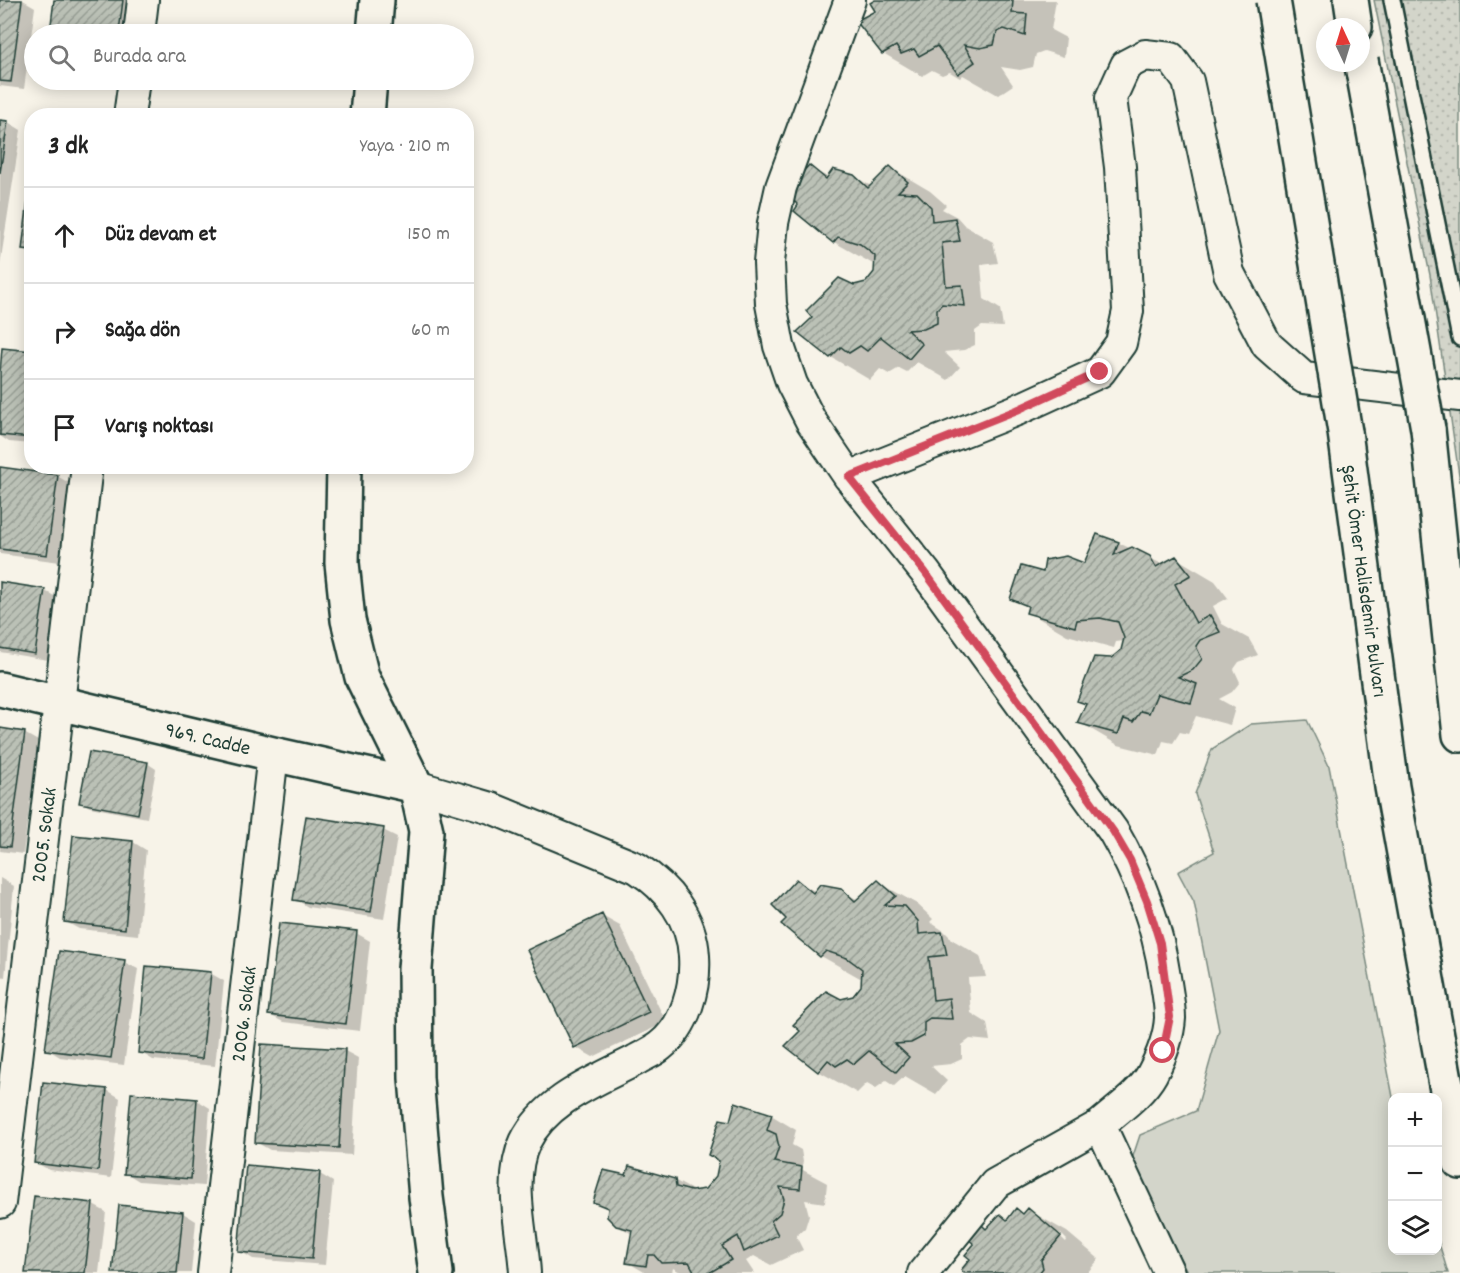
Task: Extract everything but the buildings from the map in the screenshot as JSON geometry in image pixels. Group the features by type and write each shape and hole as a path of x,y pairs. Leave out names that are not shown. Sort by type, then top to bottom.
{"main road":[{"path":"375,24 377,0"},
{"name":"Şehit Ömer Halisdemir Bulvarı","path":"1273,0 1345,432 1392,787 1460,1162"},
{"path":"1351,0 1354,18"},
{"path":"1363,72 1428,429 1460,735"},
{"path":"368,108 369,90"},
{"path":"344,474 342,563 348,620 362,677 416,786 426,831 415,969 416,1078 426,1197 436,1273"},
{"name":"969. Cadde","path":"0,689 416,786"}],"street":[{"path":"140,24 143,0"},
{"path":"850,0 781,187 772,223 769,263 771,304 779,346 792,384 811,421 849,477 925,572 1113,831 1130,860 1147,901 1160,943 1170,1017 1163,1051 1150,1077 1128,1101 1100,1125 995,1184 923,1273"},
{"path":"849,477 1017,410 1100,372 1121,343 1128,311 1120,167 1111,98 1126,65 1144,55 1171,58 1188,81 1229,273 1267,345 1304,378 1460,396"},
{"path":"130,108 133,90"},
{"name":"2005. Sokak","path":"0,1203 86,474"},
{"name":"2006. Sokak","path":"213,1273 273,754"},
{"path":"416,786 491,808 637,868 666,891 679,908 689,928 694,948 695,970 692,992 686,1010 675,1029 660,1046 563,1099 534,1126 524,1144 518,1166 517,1191 525,1273"},
{"path":"1100,1125 1169,1273"}],"lane":[{"path":"1392,0 1460,339"}],"shaded area":[{"path":"1374,0 1460,0 1460,482 1430,275"},
{"path":"1307,720 1329,766 1392,1093 1388,1093 1388,1255 1442,1253 1448,1273 1188,1273 1130,1165 1140,1135 1196,1111 1219,1030 1194,902 1178,872 1214,852 1195,794 1212,749 1251,724"}],"route":[{"path":"1100,372 1017,410 849,477 925,572 1113,831 1130,860 1147,901 1160,943 1170,1017 1163,1051"}]}
